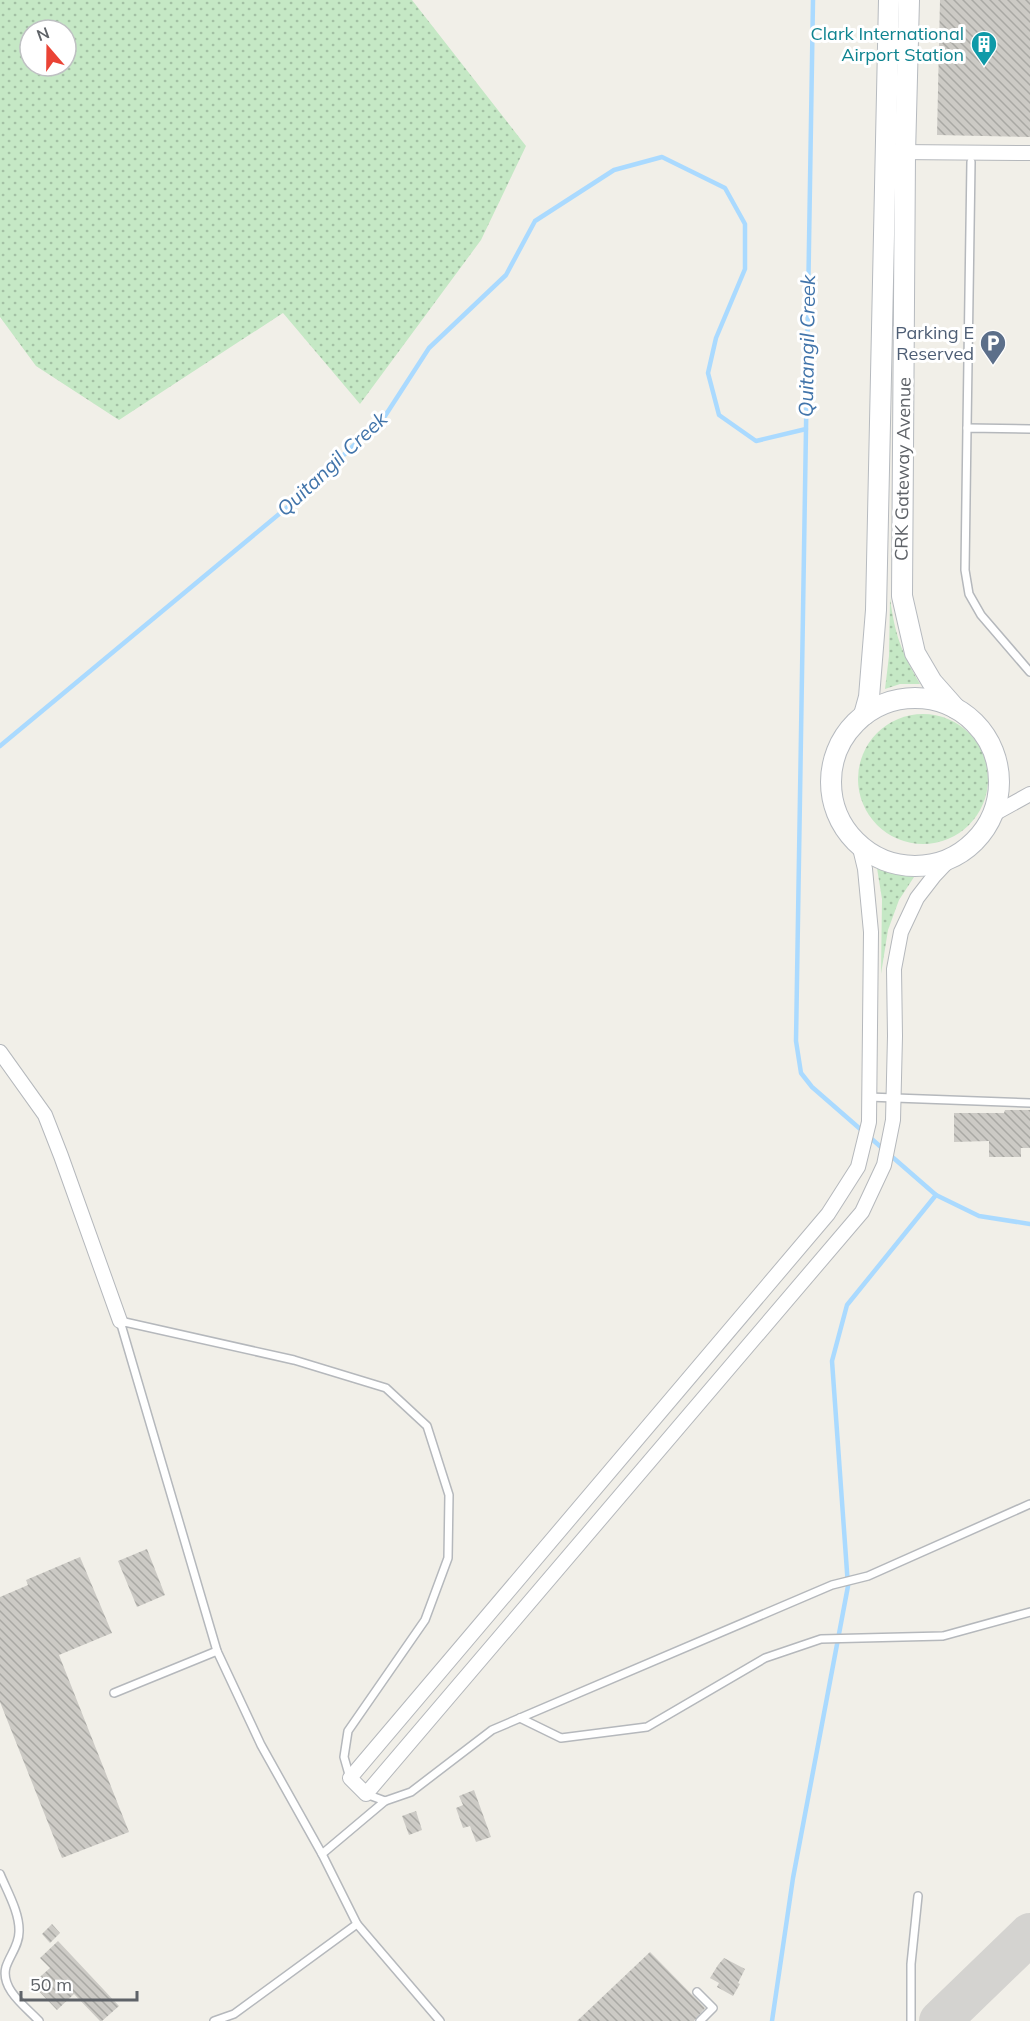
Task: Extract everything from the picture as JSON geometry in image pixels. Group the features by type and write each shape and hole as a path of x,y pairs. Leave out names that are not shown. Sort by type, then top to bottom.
{"main road":[{"name":"CRK Gateway Avenue","path":"889,0 896,152 902,596 915,653 932,682 955,708"},
{"name":"CRK Gateway Avenue","path":"864,715 869,697 876,610 896,152 909,0"},
{"path":"908,698 932,700 955,708 975,723 990,742 998,766 999,791 992,815 982,833 968,847 951,858 927,865 902,865 879,858 859,844 843,825 833,803 831,779 836,755 847,733 864,715 885,704 908,698"}],"street":[{"path":"896,152 1030,153"},
{"path":"992,815 1030,794"},
{"path":"859,844 865,869 871,932 872,980 869,1122 858,1167 828,1214 350,1778 366,1794 862,1212 884,1165 893,1120 894,969 901,932 917,898 951,858"},
{"path":"0,1052 45,1115 62,1156 120,1321"}],"lane":[{"path":"971,162 965,570 969,594 981,615 1030,672"},
{"path":"967,428 1030,429"},
{"path":"868,1096 1030,1103"},
{"path":"350,1778 344,1757 348,1731 425,1620 448,1558 449,1495 427,1426 386,1388 294,1360 120,1321 216,1651 261,1745 322,1854 357,1924 440,2021"},
{"path":"322,1854 385,1801 411,1791 492,1730 832,1585 868,1576 1030,1504"},
{"path":"520,1718 561,1738 647,1727 765,1658 820,1639 943,1636 1030,1612"},
{"path":"114,1693 216,1651"},
{"path":"366,1794 385,1801"},
{"path":"0,1874 19,1922 20,1934 15,1950 3,1970 9,1989 39,2021"},
{"path":"911,2021 910,1964 918,1896"},
{"path":"214,2021 234,2014 357,1924"},
{"path":"697,1992 713,2008 700,2021"}],"green space":[{"path":"0,0 412,0 526,146 481,240 360,404 283,313 119,420 36,366 0,317"},
{"path":"890,598 900,642 920,684 900,684 885,689 889,656"},
{"path":"923,714 948,719 969,733 983,754 988,779 983,804 969,825 948,839 923,844 898,839 877,825 863,804 858,779 863,754 877,733 898,719"},
{"path":"877,868 914,877 899,900 888,930 881,974 882,899"}],"building":[{"name":"Clark International Airport Station","path":"940,0 1030,0 1030,137 937,135"},
{"path":"1005,1110 1030,1110 1030,1148 1021,1148 1021,1157 989,1157 989,1141 954,1142 954,1113 1004,1113"},
{"path":"147,1549 165,1595 137,1607 118,1561"},
{"path":"80,1557 112,1633 59,1655 129,1832 62,1858 0,1702 0,1597 28,1585 26,1580"},
{"path":"474,1790 491,1837 476,1842 470,1826 463,1828 456,1808 463,1805 459,1796"},
{"path":"416,1811 422,1830 409,1835 402,1816"},
{"path":"52,1924 60,1933 50,1943 42,1934"},
{"path":"58,1941 119,2006 102,2021 74,1994 57,2010 32,1984 50,1968 40,1958"},
{"path":"650,1952 705,2008 694,2021 577,2021"},
{"path":"724,1958 745,1969 733,1996 717,1987 719,1983 710,1978"}],"waterway":[{"name":"Quitangil Creek","path":"0,746 296,500 385,416 429,348 506,275 535,221 614,170 662,157 725,188 745,224 745,269 716,338 708,373 719,415 756,441 806,429 813,0"},
{"path":"806,429 796,1041 801,1073 812,1087 936,1195 979,1216 1030,1224"},
{"path":"772,2021 793,1878 848,1586 832,1361 847,1305 936,1195"}],"taxiway":[{"path":"940,2021 1030,1934"}],"place":[{"name":"Clark International Airport Station","path":"984,67"},
{"name":"Parking E Reserved","path":"993,366"}]}
